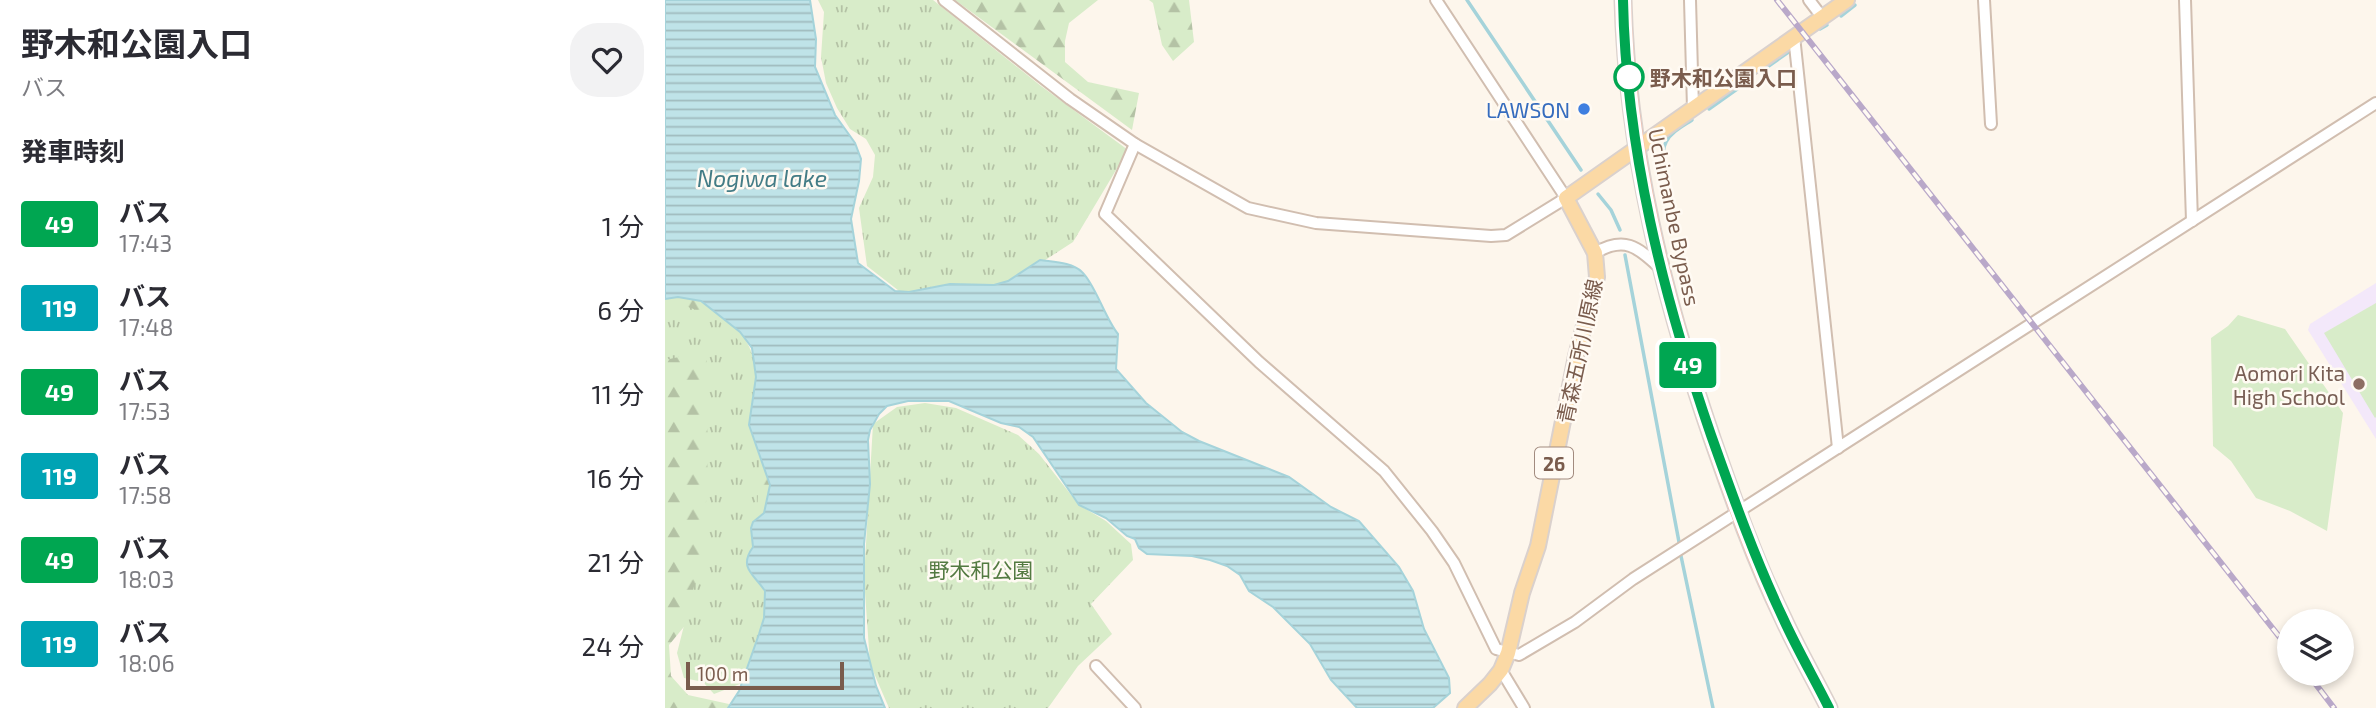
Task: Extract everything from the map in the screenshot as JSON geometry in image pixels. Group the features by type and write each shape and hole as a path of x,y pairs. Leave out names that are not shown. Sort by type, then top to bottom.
{"highway":[{"name":"Uchimanbe Bypass","path":"1623,0 1631,102 1646,201 1695,388 1738,513 1783,618 1829,708"}],"main road":[{"path":"1566,198 1847,0"},
{"name":"青森五所川原線","path":"1465,708 1501,670 1508,653 1522,593 1538,546 1576,356 1597,277 1594,253 1566,198"}],"street":[{"path":"944,0 1070,99 1135,144 1248,208 1316,223 1499,236 1521,228 1566,198 1436,0"},
{"path":"1690,0 1693,108"},
{"path":"1809,0 1822,17"},
{"path":"1984,0 1991,124"},
{"path":"2185,0 2192,221"},
{"path":"1794,36 1838,448"},
{"path":"1135,144 1105,214 1269,371 1384,471 1454,563 1496,649 1519,655 1575,622 1633,579 2376,103"},
{"path":"1594,253 1609,245 1627,245 1642,251 1662,270"},
{"path":"1096,666 1135,708"},
{"path":"1501,670 1524,708"}],"shaded area":[{"name":"Aomori Kita High School","path":"2376,283 2376,439 2308,330 2310,324"}],"green space":[{"path":"818,0 933,0 1041,86 1128,150 1073,242 1002,288 903,294 867,266 859,208 873,177 875,155 866,139 850,129 826,83 821,57 824,12"},
{"path":"955,0 1098,0 1069,23 1065,41 1065,62 1088,82 1139,93 1132,130"},
{"path":"1149,0 1189,0 1194,42 1173,61 1162,45 1153,3"},
{"path":"678,297 708,305 726,317 747,342 754,360 758,448 770,485 764,513 753,522 758,581 765,591 764,619 697,611 669,645 671,676 688,695 729,704 728,708 665,708 665,299"},
{"path":"2376,303 2376,417 2375,418 2324,333"},
{"path":"681,304 716,318 759,361 760,450 755,558 765,595 765,627 745,682 714,694 703,682 684,678 677,653 703,551 708,439 704,384 707,359 688,355 665,360 665,310"},
{"path":"2238,315 2285,329 2343,413 2327,531 2290,511 2256,498 2231,461 2213,446 2211,338"},
{"name":"野木和公園","path":"925,403 956,408 1018,435 1039,454 1079,505 1106,521 1131,544 1133,560 1091,604 1112,634 1078,666 1048,708 889,708 870,664 864,578 873,424 897,407"}],"water":[{"name":"Nogiwa lake","path":"665,0 810,0 816,39 815,67 835,115 855,143 861,159 851,219 858,263 895,291 909,292 950,284 994,285 1008,281 1040,260 1062,263 1078,269 1087,277 1118,334 1116,369 1146,403 1182,432 1289,477 1331,507 1359,521 1399,567 1413,591 1424,629 1449,678 1450,693 1433,708 1357,708 1331,680 1310,644 1273,607 1249,591 1240,575 1227,566 1192,556 1147,554 1139,548 1135,539 1127,536 1106,518 1079,505 1033,437 1019,427 1001,423 949,401 908,401 887,406 870,430 868,440 870,484 864,544 864,638 876,686 885,708 728,708 739,691 764,618 765,591 749,570 747,560 753,547 751,528 753,522 764,513 770,485 749,425 756,377 752,348 740,332 701,301 678,297 665,299"}],"waterway":[{"path":"1467,0 1581,170"},
{"path":"1841,16 1855,5"},
{"path":"1820,29 1827,25"},
{"path":"1763,70 1790,51"},
{"path":"1709,109 1747,82"},
{"path":"1674,214 1665,177 1664,149 1671,135 1692,120"},
{"path":"1598,194 1611,210 1620,230"},
{"path":"1625,255 1679,542"},
{"path":"1681,556 1713,708"}],"railway":[{"path":"1777,0 2277,634"},
{"path":"2317,686 2334,708"}],"bus line":[{"name":"49","path":"1623,0 1631,102 1646,201 1695,388 1757,560 1829,708"}],"place":[{"name":"野木和公園入口","path":"1629,77"},
{"name":"LAWSON","path":"1584,109"},
{"name":"Aomori Kita High School","path":"2359,384"}]}
